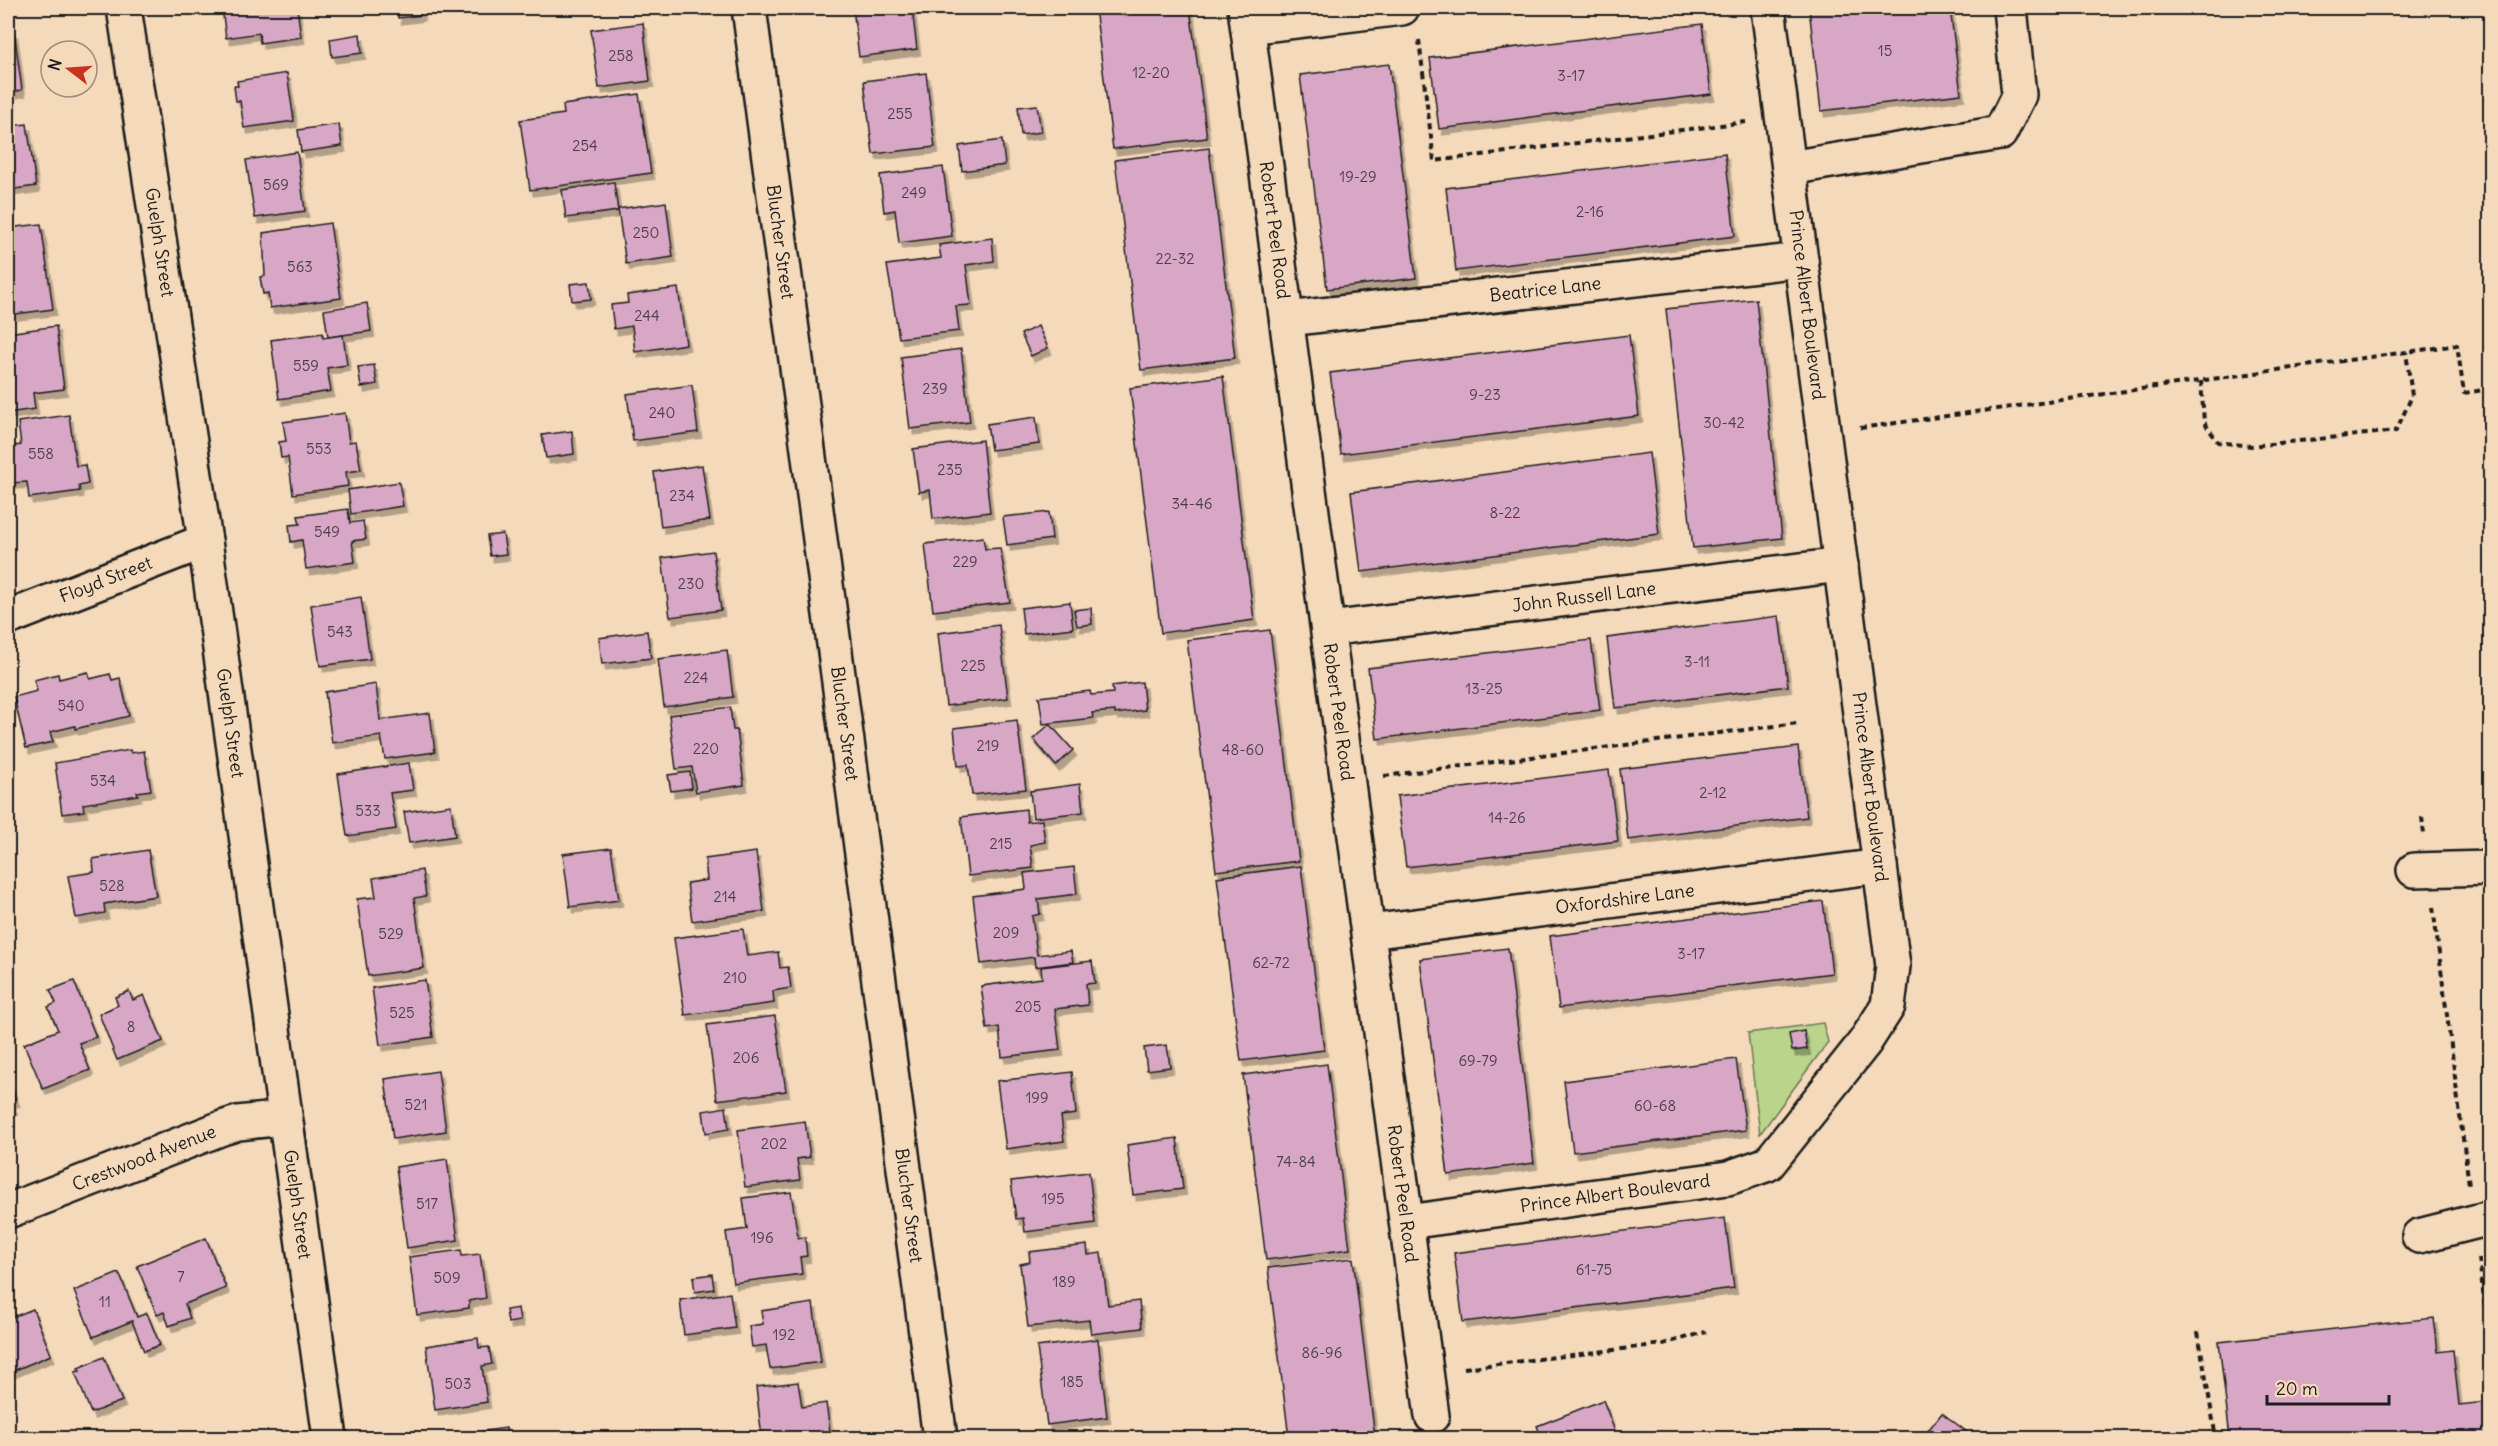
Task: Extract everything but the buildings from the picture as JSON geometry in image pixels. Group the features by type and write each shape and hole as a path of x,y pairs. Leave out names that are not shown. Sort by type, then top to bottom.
{"street":[{"name":"Guelph Street","path":"123,8 205,541 330,1438"},
{"name":"Blucher Street","path":"749,8 940,1438"},
{"name":"Prince Albert Boulevard","path":"1407,1222 1728,1178 1768,1164 1864,1042 1888,1006 1893,966 1768,8"},
{"path":"1789,168 2001,133 2019,95 2010,8"},
{"path":"1247,17 1410,19"},
{"name":"Robert Peel Road","path":"1247,17 1432,1416"},
{"name":"Beatrice Lane","path":"1287,319 1801,260"},
{"name":"Floyd Street","path":"8,618 205,541"},
{"name":"John Russell Lane","path":"1328,629 1841,565"},
{"name":"Oxfordshire Lane","path":"1369,932 1880,866"},
{"path":"2421,870 2490,868"},
{"name":"Crestwood Avenue","path":"8,1211 222,1128 238,1123 284,1118"},
{"path":"2419,1236 2482,1220"}],"path":[{"path":"1410,19 1434,161 1782,117"},
{"path":"1824,434 2457,345 2464,393 2490,389"},
{"path":"2201,381 2204,422 2218,442 2251,446 2396,431 2412,396 2406,352"},
{"path":"1380,777 1798,723"},
{"path":"2422,817 2421,870 2482,1220 2490,1349"},
{"path":"1458,1369 1663,1344 1706,1332"},
{"path":"2198,1332 2217,1438"}],"green space":[{"path":"1823,1023 1828,1042 1760,1134 1748,1033"}]}
